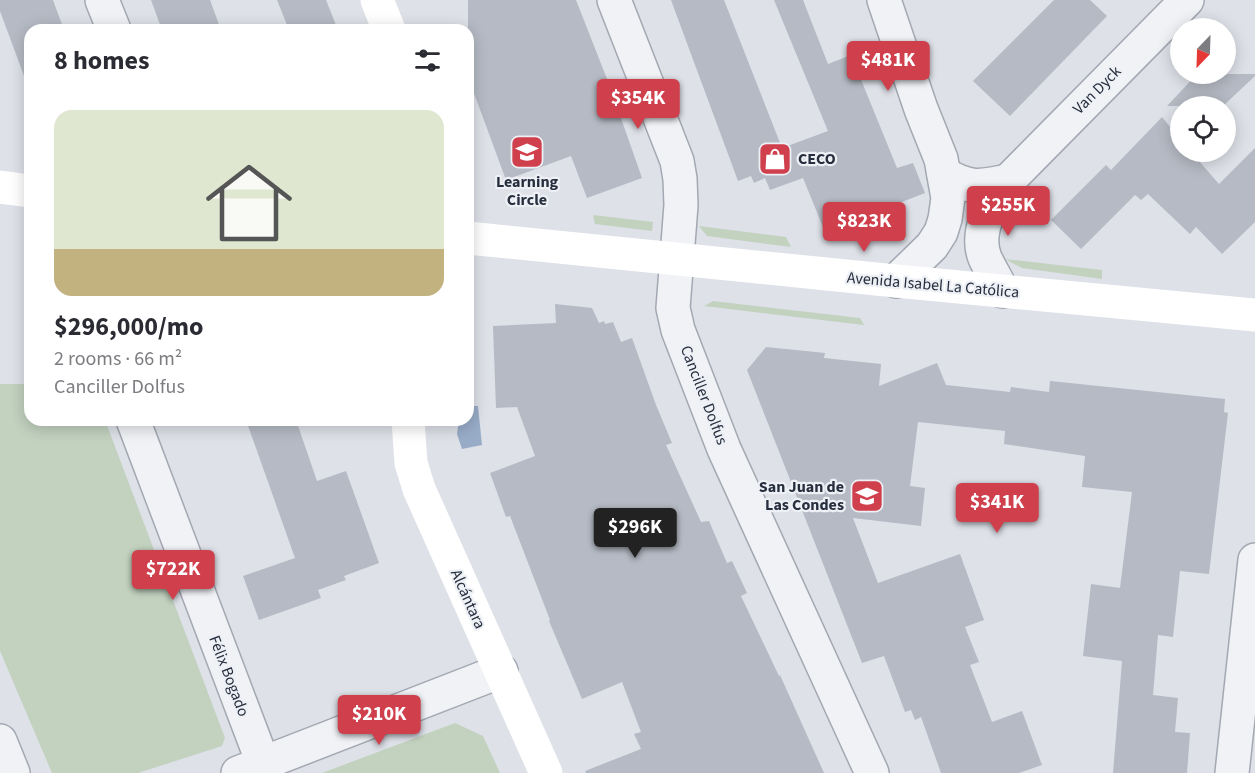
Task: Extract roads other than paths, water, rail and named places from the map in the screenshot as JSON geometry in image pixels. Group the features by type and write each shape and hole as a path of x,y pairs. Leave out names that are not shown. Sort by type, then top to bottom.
{"main road":[{"path":"377,0 387,24"},
{"path":"0,187 24,190"},
{"name":"Avenida Isabel La Católica","path":"474,239 1255,315"},
{"name":"Alcántara","path":"408,426 411,463 419,489 546,773"}],"street":[{"path":"102,0 112,24"},
{"name":"Canciller Dolfus","path":"614,0 677,161 681,205 673,308 678,330 724,449 872,773"},
{"path":"884,0 921,109 941,159 948,198 941,232 932,246 896,281"},
{"name":"Van Dyck","path":"1002,291 984,257 982,235 985,218 996,198 1008,180 1187,0"},
{"path":"944,174 960,183 979,187 1008,180"},
{"name":"Félix Bogado","path":"135,426 250,768"},
{"path":"1232,773 1255,560"},
{"path":"250,768 501,671"},
{"path":"0,741 13,773"}],"water":[{"path":"474,406 478,406 482,445 462,449 457,434 458,426 474,426"}],"place":[{"name":"Learning Circle","path":"527,152"},
{"name":"CECO","path":"775,159"},
{"name":"San Juan de Las Condes","path":"867,496"}]}
